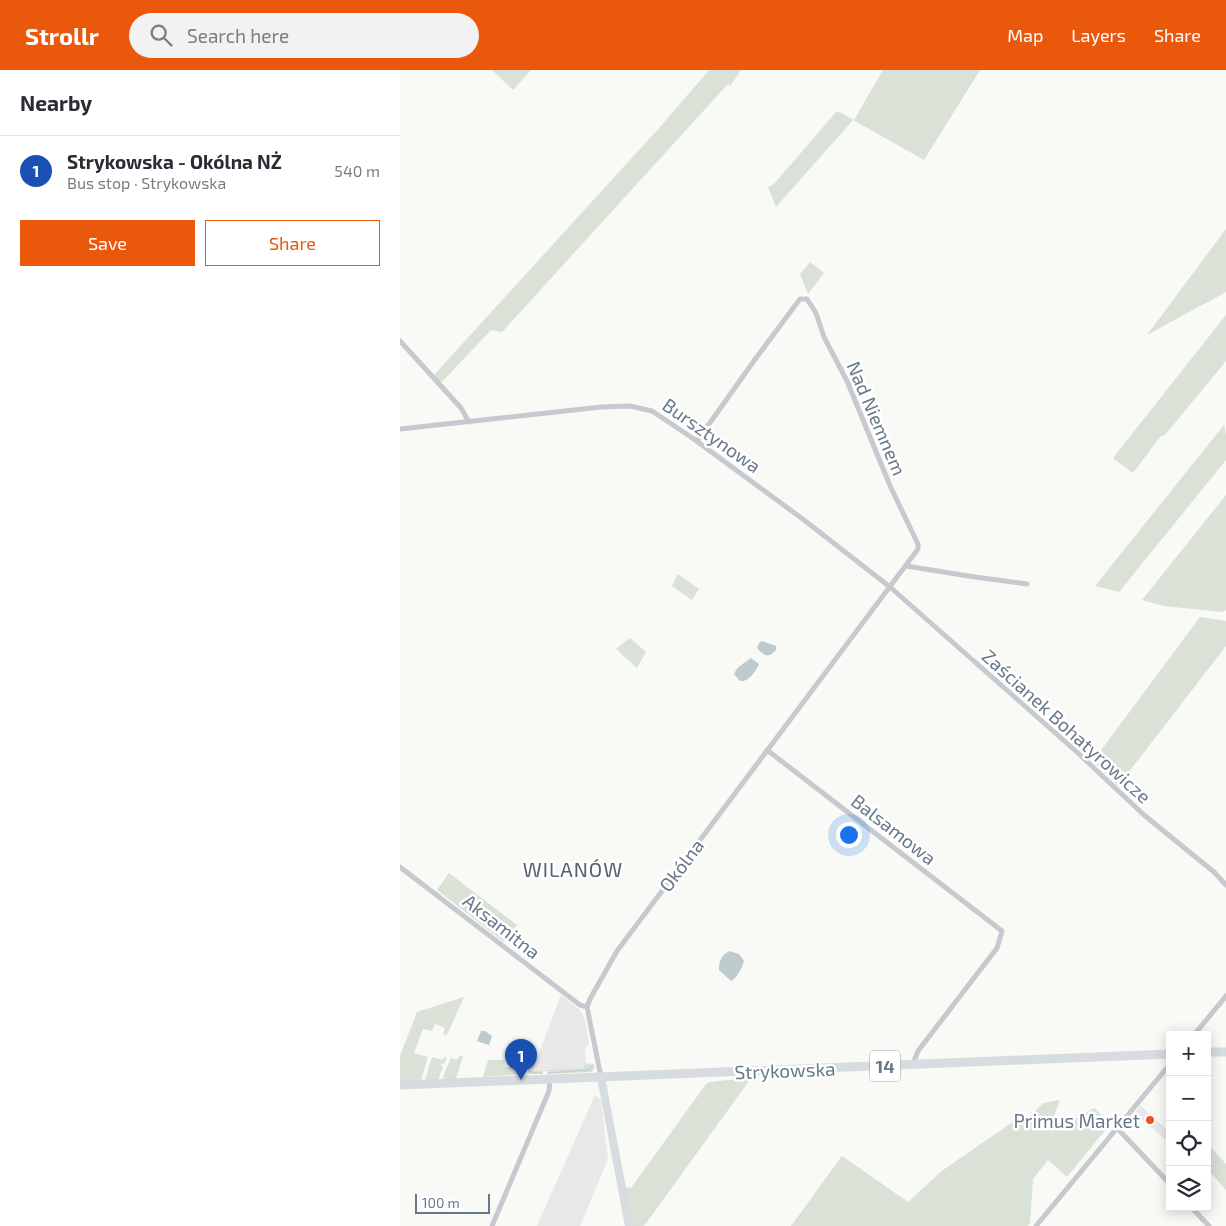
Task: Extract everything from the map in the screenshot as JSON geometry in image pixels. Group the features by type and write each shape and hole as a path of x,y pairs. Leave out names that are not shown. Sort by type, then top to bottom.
{"main road":[{"path":"1211,1052 1226,1052"},
{"name":"Strykowska","path":"400,1084 1166,1054"}],"street":[{"name":"Nad Niemnem","path":"696,441 794,307 800,300 808,299 816,313 824,337 847,382 891,488 918,544 918,549"},
{"path":"400,341 461,408 469,422"},
{"name":"Bursztynowa","path":"400,430 578,408 630,406 652,411 799,516 890,587"},
{"name":"Okólna","path":"587,1007 617,951 918,549"},
{"path":"906,566 1027,584"},
{"name":"Zaścianek Bohatyrowicze","path":"890,587 1078,753 1144,815 1214,872 1226,885"},
{"name":"Balsamowa","path":"767,750 1002,931 997,948 918,1051 913,1064"},
{"name":"Aksamitna","path":"400,867 580,1005 587,1007"},
{"path":"1197,1031 1226,996"},
{"path":"587,1007 629,1226"},
{"path":"1036,1226 1166,1069"},
{"path":"492,1226 549,1091 550,1079"},
{"path":"1117,1128 1166,1180"},
{"path":"1195,1211 1208,1226"}],"shaded area":[{"path":"492,70 531,70 513,90"},
{"path":"709,70 741,70 730,86 728,84 502,332 491,330 440,384 433,376 660,127"},
{"path":"883,70 980,70 924,160 853,120 776,207 768,187 774,184 837,111 854,120"},
{"path":"1226,229 1226,292 1147,335"},
{"path":"810,262 824,273 808,294 800,274"},
{"path":"1226,315 1226,361 1165,435 1160,437 1133,473 1113,458"},
{"path":"1224,425 1226,460 1119,592 1095,586"},
{"path":"1226,495 1226,610 1223,612 1164,606 1142,600"},
{"path":"678,574 699,589 692,600 672,586"},
{"path":"1200,617 1226,621 1226,646 1118,786 1093,761"},
{"path":"630,638 646,652 637,668 616,649"},
{"path":"762,641 776,646 776,650 768,655 764,654 757,648"},
{"path":"751,658 759,664 749,678 740,681 734,674 739,667"},
{"path":"449,873 517,925 504,942 437,890"},
{"path":"729,951 739,954 744,961 739,972 731,981 719,970 721,959"},
{"path":"561,995 579,1009 585,1019 589,1043 585,1049 586,1063 584,1068 534,1071 533,1069"},
{"path":"464,997 447,1035 443,1034 445,1028 435,1024 432,1031 423,1029 414,1053 428,1057 421,1080 400,1081 400,1056 417,1012"},
{"path":"481,1031 485,1031 492,1036 489,1045 477,1041"},
{"path":"459,1056 463,1056 456,1079 444,1079 443,1076 451,1058 457,1060"},
{"path":"432,1057 443,1060 444,1057 447,1058 444,1064 442,1063 441,1066 443,1067 438,1080 425,1080"},
{"path":"514,1057 525,1059 525,1074 483,1077 488,1060 504,1060 505,1067 510,1067"},
{"path":"529,1059 536,1060 534,1071 583,1068 586,1063 594,1065 595,1068 592,1072 548,1074 547,1071 543,1071 543,1074 528,1074"},
{"path":"747,1078 749,1081 644,1226 632,1226 624,1187 631,1188 706,1084"},
{"path":"595,1095 601,1100 608,1159 580,1226 537,1226"},
{"path":"1060,1100 1054,1116 1067,1124 1094,1108 1111,1123 1067,1177 1048,1160 1033,1179 1030,1223 1028,1226 791,1226 842,1156 908,1202 943,1170 1020,1117 1029,1118 1043,1103"},
{"path":"1140,1105 1166,1129 1166,1140 1135,1113"},
{"path":"1211,1147 1226,1164 1226,1190 1211,1173"}],"waterway":[{"path":"548,1073 589,1070 593,1065"},
{"path":"529,1069 529,1071 534,1073 542,1073"}],"place":[{"name":"Strykowska - Okólna NŻ","path":"521,1080"},
{"name":"Primus Market","path":"1150,1120"}],"district":[{"name":"WILANÓW","path":"573,869"}]}
